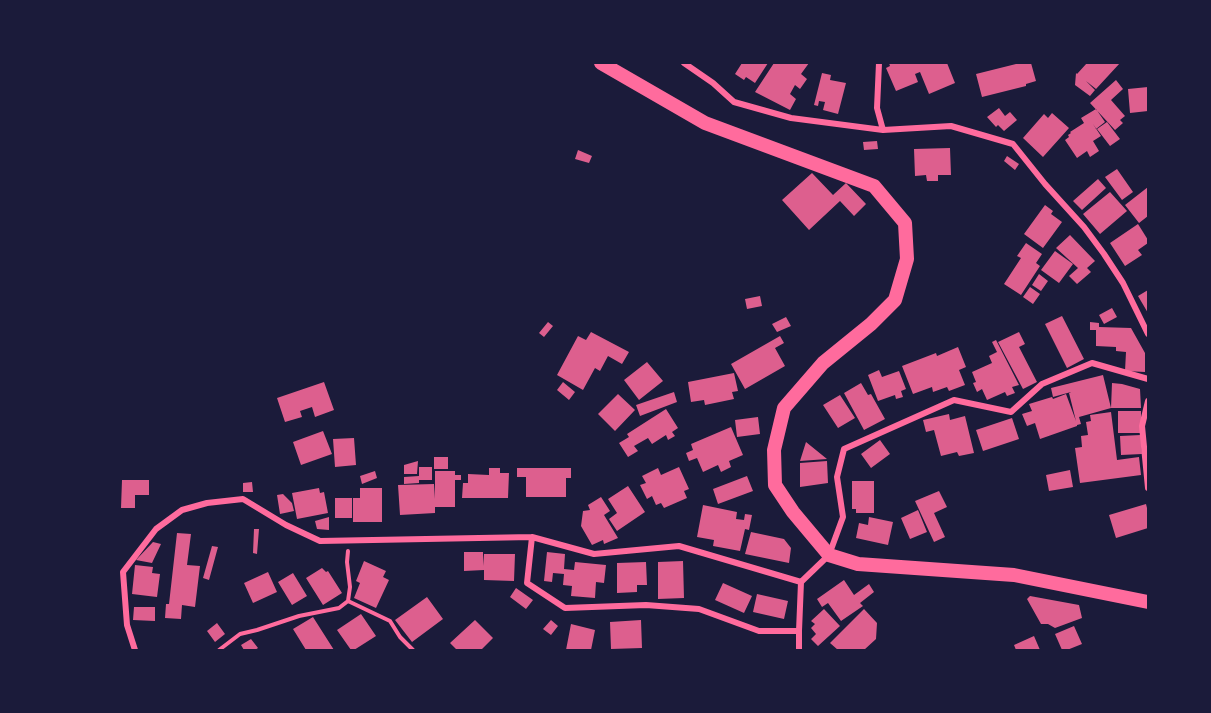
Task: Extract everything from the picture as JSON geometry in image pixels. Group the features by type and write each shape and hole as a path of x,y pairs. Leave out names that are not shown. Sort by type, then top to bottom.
{"highway":[{"path":"601,63 705,123 874,186 905,223 907,259 895,300 823,363 784,408 774,450 775,485 793,512 829,555 858,564 1014,575 1148,602"}],"street":[{"path":"684,63 713,83 734,102 791,118 884,130 951,126 1013,144 1084,227 1122,283 1146,325 1148,334"},
{"path":"879,63 877,108 884,130"},
{"path":"799,650 801,582 829,555 843,517 837,477 844,449 954,400 1011,412 1042,384 1092,363 1148,379"},
{"path":"1148,401 1142,426 1148,488"},
{"path":"135,650 127,625 123,572 156,529 182,510 207,503 243,500 321,542 532,537 594,555 679,546 801,582"},
{"path":"532,537 527,583 565,608 646,605 699,609 759,630 799,630"}],"path":[{"path":"219,650 240,634 299,616 339,608 348,601 350,587 347,562 348,541"},
{"path":"348,601 390,621 400,637 413,650"}],"building":[{"path":"742,63 768,63 755,83 735,74"},
{"path":"774,63 809,63 801,74 807,79 800,89 795,85 790,94 796,99 790,110 755,92"},
{"path":"889,63 947,63 955,83 929,94 920,72 915,74 918,82 896,91 886,68 890,66"},
{"path":"1020,63 1031,63 1036,81 1026,86 982,97 976,74"},
{"path":"1087,63 1120,63 1096,89 1086,81 1095,90 1090,96 1075,85 1076,73"},
{"path":"822,73 831,75 830,80 846,83 838,114 823,110 825,102 819,101 818,106 814,105"},
{"path":"1116,80 1123,89 1111,100 1125,116 1120,120 1123,123 1115,130 1090,103"},
{"path":"1148,87 1148,111 1130,113 1128,89"},
{"path":"999,108 1005,116 1010,112 1017,120 1004,131 998,125 996,127 987,117"},
{"path":"1096,109 1105,122 1096,129 1101,136 1093,141 1099,151 1090,157 1087,151 1077,158 1065,140 1069,137 1070,132 1084,123 1081,118"},
{"path":"1052,113 1069,128 1043,157 1023,138 1044,114 1048,118"},
{"path":"1107,122 1120,139 1110,146 1097,129"},
{"path":"877,141 878,149 864,150 863,142"},
{"path":"950,148 951,175 938,175 938,181 927,181 926,175 915,176 914,149"},
{"path":"578,150 592,156 589,163 575,159"},
{"path":"1007,156 1019,164 1015,170 1004,161"},
{"path":"1117,169 1133,192 1122,200 1105,177"},
{"path":"812,173 833,195 846,183 866,204 854,216 840,201 809,230 782,200"},
{"path":"1098,179 1106,188 1082,210 1073,201"},
{"path":"1148,187 1148,216 1139,223 1125,205"},
{"path":"1110,192 1127,211 1100,234 1083,214"},
{"path":"1045,205 1053,211 1051,214 1062,222 1043,248 1024,234"},
{"path":"1138,224 1148,243 1138,250 1142,255 1125,266 1110,243"},
{"path":"1070,235 1095,261 1087,268 1091,272 1077,284 1069,276 1078,268 1056,248"},
{"path":"1026,243 1042,254 1036,263 1040,266 1021,295 1004,284 1021,258 1017,256"},
{"path":"1055,251 1073,264 1059,283 1041,270"},
{"path":"1039,274 1048,281 1041,291 1032,285"},
{"path":"1030,287 1040,294 1033,304 1023,297"},
{"path":"1148,290 1148,313 1138,296"},
{"path":"760,296 762,306 747,309 745,299"},
{"path":"1112,308 1117,317 1104,324 1099,315"},
{"path":"1062,316 1084,359 1067,368 1045,324"},
{"path":"786,317 791,326 777,332 772,324"},
{"path":"548,322 553,326 544,337 539,333"},
{"path":"1090,322 1099,323 1099,327 1131,328 1145,353 1145,372 1125,371 1126,352 1116,351 1116,347 1096,346 1096,330 1090,330"},
{"path":"591,332 629,352 622,364 608,356 600,371 595,368 583,390 557,375 578,336 586,340"},
{"path":"1019,332 1025,344 1019,347 1037,382 1023,389 998,342"},
{"path":"780,336 784,343 775,348 785,366 745,389 731,364"},
{"path":"996,340 1019,385 1012,387 1015,393 1007,396 1005,392 987,400 982,389 977,392 972,372 992,363 989,356 997,352 992,342"},
{"path":"958,347 966,367 959,370 965,385 949,391 947,387 933,392 932,387 913,394 902,366"},
{"path":"647,362 663,381 639,400 624,380"},
{"path":"879,370 882,377 899,371 906,389 901,391 903,397 896,399 895,395 878,401 868,375"},
{"path":"734,373 738,391 732,392 734,399 705,405 704,400 691,402 688,382"},
{"path":"1103,375 1111,408 1079,417 1081,424 1040,439 1035,423 1027,426 1022,414 1032,411 1029,404 1066,394 1076,421 1069,393 1071,392 1053,397 1051,388"},
{"path":"324,382 334,410 315,417 312,407 300,411 302,417 285,422 277,398"},
{"path":"563,382 575,392 569,400 557,390"},
{"path":"861,383 868,395 871,394 885,419 864,430 844,393"},
{"path":"1112,383 1140,389 1141,408 1111,408"},
{"path":"674,392 677,402 640,416 636,405"},
{"path":"618,394 635,410 615,431 598,414"},
{"path":"840,395 855,418 838,428 823,405"},
{"path":"666,409 678,428 672,432 675,436 668,440 666,435 652,444 648,438 634,446 638,451 628,457 619,443 629,437 627,434"},
{"path":"1118,411 1141,411 1141,433 1118,433"},
{"path":"1111,412 1117,460 1139,457 1141,475 1080,483 1075,448 1082,447 1081,436 1088,435 1086,422 1091,421 1090,415"},
{"path":"949,414 950,420 965,416 974,453 959,456 957,452 941,456 934,430 926,432 923,420"},
{"path":"758,417 760,434 737,437 735,420"},
{"path":"1012,418 1019,439 983,451 976,430"},
{"path":"731,427 743,455 729,461 731,467 721,472 718,465 703,472 697,458 689,461 686,453 693,450 691,444"},
{"path":"323,431 332,454 301,465 293,442"},
{"path":"1141,435 1142,454 1121,455 1120,436"},
{"path":"354,438 356,465 335,467 333,439"},
{"path":"880,440 890,454 871,468 861,454"},
{"path":"806,442 827,459 800,461"},
{"path":"434,457 448,457 448,469 434,469"},
{"path":"418,461 417,474 404,474 404,465"},
{"path":"827,461 828,483 800,487 800,463"},
{"path":"419,467 432,467 432,480 419,480 419,483 404,484 404,477 419,476"},
{"path":"679,467 689,489 684,491 687,498 664,508 661,503 656,505 652,496 647,499 640,485 646,483 642,476 658,468 661,475"},
{"path":"489,468 500,468 500,473 509,473 508,498 462,498 463,483 468,483 468,474 489,475"},
{"path":"517,468 571,468 571,478 566,478 566,497 526,497 526,477 517,477"},
{"path":"1070,470 1073,487 1049,491 1046,475"},
{"path":"375,471 377,478 362,484 360,476"},
{"path":"435,471 455,471 455,475 461,475 461,480 455,480 455,507 435,507 435,513 400,515 398,485 434,484 435,499"},
{"path":"747,476 753,491 718,504 713,489"},
{"path":"122,480 149,480 149,495 135,495 135,508 121,508"},
{"path":"852,481 874,481 874,513 856,513 856,509 852,509"},
{"path":"252,482 253,492 243,492 243,483"},
{"path":"628,486 645,512 617,531 609,519 617,513 608,499"},
{"path":"319,488 320,493 324,492 328,513 297,519 292,493"},
{"path":"360,488 382,488 382,522 353,522 353,498 360,498"},
{"path":"939,491 947,507 934,513 945,537 934,542 915,501"},
{"path":"283,494 292,503 294,511 280,514 277,495"},
{"path":"601,497 610,511 604,515 618,538 604,544 603,540 592,545 581,526 583,511 590,510 588,505"},
{"path":"335,498 352,498 352,518 335,518"},
{"path":"1146,504 1148,528 1116,538 1109,515"},
{"path":"703,505 737,512 736,519 744,520 745,514 752,515 749,530 745,529 740,551 713,546 714,540 697,537"},
{"path":"918,510 927,532 910,539 901,518"},
{"path":"329,517 329,530 317,529 315,521"},
{"path":"869,517 893,522 888,545 856,538 859,523 868,525"},
{"path":"254,529 259,529 257,554 253,553"},
{"path":"751,532 784,539 791,548 789,563 745,554"},
{"path":"177,533 191,534 187,565 200,566 195,607 182,605 181,619 165,618 166,604 169,604"},
{"path":"153,542 161,544 152,563 136,560"},
{"path":"212,546 218,547 209,580 203,578"},
{"path":"464,552 483,552 483,566 484,554 515,554 514,581 484,580 484,570 464,571"},
{"path":"547,552 565,554 564,569 574,570 575,562 606,565 604,583 596,582 595,598 571,596 572,586 563,585 564,574 553,573 552,582 544,581"},
{"path":"364,561 386,571 383,577 389,580 376,608 354,598 360,583 356,581"},
{"path":"683,561 684,598 658,599 658,562"},
{"path":"646,562 647,585 637,585 637,592 617,593 617,563"},
{"path":"135,565 153,567 152,573 160,574 157,597 132,594"},
{"path":"322,568 328,571 342,593 323,605 306,578"},
{"path":"268,572 277,592 253,603 244,583"},
{"path":"293,573 307,596 292,605 278,582"},
{"path":"844,580 854,595 869,584 874,592 860,603 863,606 841,621 828,603 822,607 817,599"},
{"path":"723,583 752,596 744,613 715,600"},
{"path":"516,588 533,600 526,609 510,597"},
{"path":"757,594 788,601 784,619 753,612"},
{"path":"1030,596 1079,605 1082,618 1055,628 1048,624 1041,624 1027,599"},
{"path":"427,597 443,619 412,642 395,620"},
{"path":"134,607 155,607 155,621 133,620"},
{"path":"824,609 840,626 818,646 811,639 816,634 811,628 815,624 811,621"},
{"path":"864,609 877,623 876,639 864,650 838,650 830,643"},
{"path":"361,614 376,636 351,650 337,630"},
{"path":"313,617 334,650 306,650 293,629"},
{"path":"475,620 493,638 481,650 457,650 450,643"},
{"path":"551,620 558,626 551,635 543,629"},
{"path":"641,620 642,648 611,649 610,622"},
{"path":"217,623 225,634 215,642 207,631"},
{"path":"571,624 595,630 591,650 566,650"},
{"path":"1074,626 1082,644 1062,650 1055,634"},
{"path":"1034,636 1040,650 1016,650 1014,645"},
{"path":"251,639 258,648 244,650 241,645"}]}
